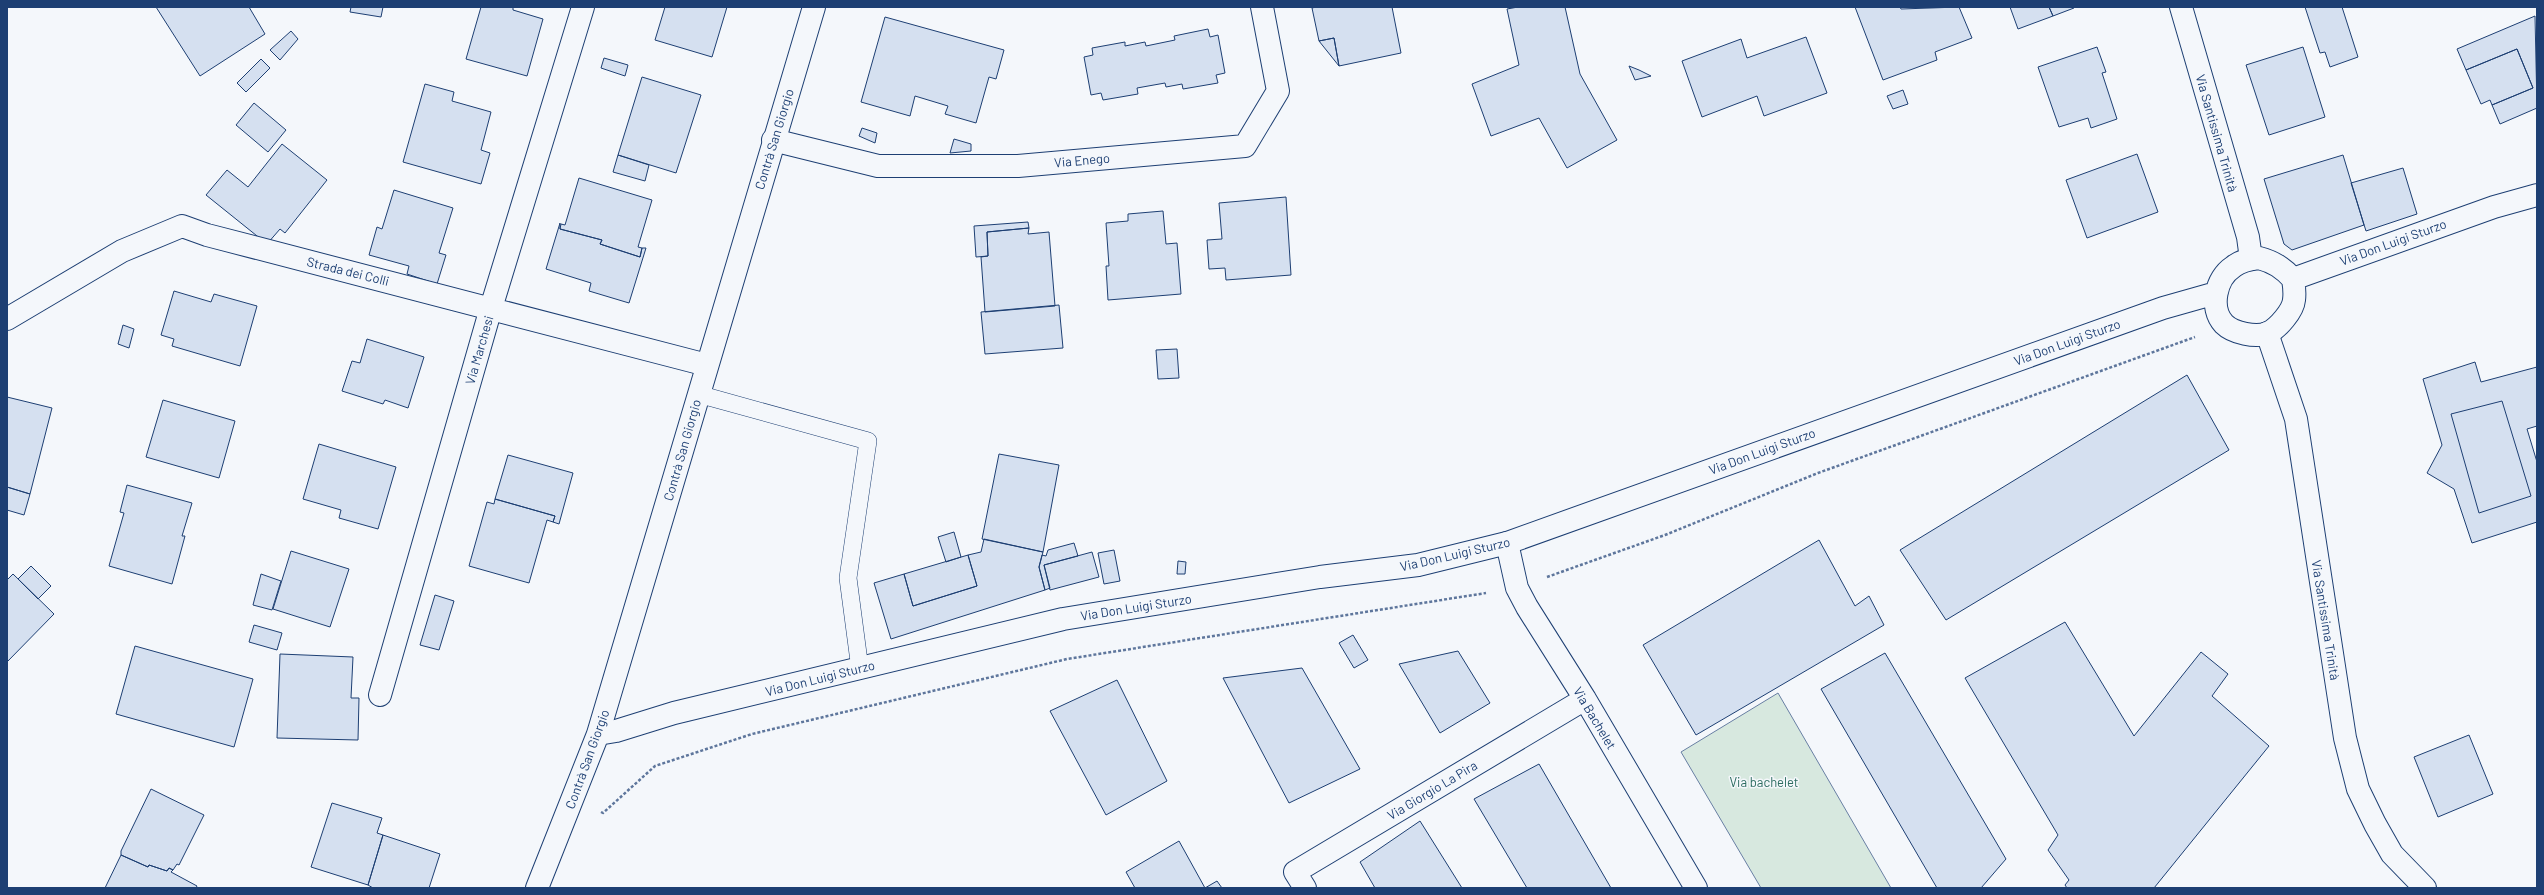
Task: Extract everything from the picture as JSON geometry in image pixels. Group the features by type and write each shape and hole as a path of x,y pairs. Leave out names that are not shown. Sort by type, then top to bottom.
{"street":[{"name":"Via Marchesi","path":"380,695 491,308 583,7"},
{"name":"Contrà San Giorgio","path":"537,888 598,734 773,140 814,7"},
{"name":"Via Enego","path":"773,140 878,166 1018,166 1245,146 1278,91 1262,7"},
{"name":"Via Santissima Trinità","path":"2181,7 2248,237 2251,259"},
{"name":"Via Don Luigi Sturzo","path":"2293,279 2494,206 2537,195"},
{"name":"Via Don Luigi Sturzo","path":"2494,206 2537,207"},
{"name":"Strada dei Colli","path":"7,319 122,251 182,226 207,235 707,365"},
{"path":"2251,259 2271,261 2284,269 2293,279 2294,301 2288,315 2268,333 2244,334 2224,325 2217,308 2216,293 2222,277 2232,267 2251,259"},
{"name":"Via Don Luigi Sturzo","path":"598,734 1063,619 1320,577 1418,565 1507,543 2163,308 2216,293"},
{"name":"Via Santissima Trinità","path":"2268,333 2296,419 2345,738 2358,789 2392,854 2425,888"},
{"name":"Via Bachelet","path":"1507,543 1517,588 1585,699 1696,888"},
{"name":"Via Giorgio La Pira","path":"1305,888 1296,872 1585,699"}],"lane":[{"path":"698,394 868,441 848,578 860,668"}],"green space":[{"name":"Via bachelet","path":"1778,693 1891,888 1761,888 1681,752"}],"building":[{"path":"156,7 249,7 265,34 200,76"},
{"path":"351,7 383,7 381,17 350,12"},
{"path":"481,7 513,7 513,10 543,19 527,76 466,59"},
{"path":"665,7 727,7 712,57 655,40"},
{"path":"1392,7 1401,53 1339,66 1334,38 1319,41 1312,8"},
{"path":"1518,7 1565,7 1580,74 1617,140 1567,168 1539,118 1491,136 1472,84 1519,65 1507,9"},
{"path":"1855,7 1900,7 1901,9 1959,7 1972,38 1935,52 1937,60 1883,80"},
{"path":"2010,7 2049,7 2053,16 2018,29"},
{"path":"2049,7 2073,7 2074,8 2053,16"},
{"path":"2305,7 2342,7 2358,57 2330,67 2325,52 2320,53"},
{"path":"2535,16 2537,108 2500,124 2492,105 2533,88 2517,49 2466,70 2457,49"},
{"path":"885,17 1004,50 996,79 989,77 976,123 945,114 948,106 915,96 910,116 861,102"},
{"path":"1208,29 1210,37 1218,35 1225,73 1216,75 1218,83 1183,89 1182,84 1166,87 1165,83 1137,88 1138,94 1103,100 1101,93 1091,95 1084,57 1093,55 1092,48 1125,42 1125,46 1145,42 1146,46 1175,40 1174,36"},
{"path":"291,31 298,39 280,60 270,50"},
{"path":"1806,37 1827,93 1764,116 1757,96 1702,117 1682,61 1741,39 1747,58"},
{"path":"1334,38 1339,66 1319,41"},
{"path":"2097,47 2106,72 2102,73 2117,119 2091,128 2088,118 2059,127 2038,67"},
{"path":"2303,47 2325,117 2269,135 2246,65"},
{"path":"2517,49 2533,88 2492,105 2490,100 2481,104 2466,70"},
{"path":"604,58 628,65 625,76 601,68"},
{"path":"261,59 270,68 246,92 237,83"},
{"path":"1629,66 1639,70 1651,76 1635,80"},
{"path":"642,77 701,95 676,173 618,155"},
{"path":"425,84 454,92 452,101 491,112 481,150 490,153 481,184 403,162"},
{"path":"1903,90 1908,104 1893,109 1887,96"},
{"path":"254,103 286,130 268,152 236,125"},
{"path":"862,128 877,133 875,143 859,136"},
{"path":"954,139 971,144 971,151 950,153"},
{"path":"282,144 327,180 285,233 280,229 267,244 206,195 227,170 248,187"},
{"path":"2137,154 2158,212 2087,238 2066,180"},
{"path":"618,155 649,165 645,181 613,172"},
{"path":"2343,155 2364,225 2292,250 2284,244 2264,179"},
{"path":"2403,168 2417,214 2366,231 2351,183"},
{"path":"579,178 652,200 638,247 642,248 640,257 600,244 602,240 560,229 561,224 565,225"},
{"path":"394,190 453,208 439,253 446,255 437,284 407,274 409,266 369,255 377,227 382,229"},
{"path":"1286,197 1291,275 1226,280 1225,268 1209,269 1207,240 1222,239 1219,203"},
{"path":"1163,211 1166,244 1177,243 1181,294 1108,300 1106,266 1109,266 1106,223 1128,221 1128,214"},
{"path":"1028,222 1029,228 987,232 988,256 976,257 974,226"},
{"path":"560,223 560,229 602,240 600,244 640,257 642,248 646,248 629,303 589,291 591,283 546,269"},
{"path":"1029,228 1028,234 1049,232 1055,306 985,312 981,257 988,256 987,232"},
{"path":"174,291 211,302 214,294 257,306 240,366 172,346 174,339 161,335"},
{"path":"1059,305 1063,348 985,354 981,312"},
{"path":"123,325 134,329 129,348 118,344"},
{"path":"367,339 424,357 408,408 385,400 383,404 342,391 352,361 360,363"},
{"path":"1177,349 1179,378 1158,379 1156,350"},
{"path":"2475,362 2481,382 2537,367 2537,426 2527,429 2537,462 2537,522 2472,543 2454,489 2427,473 2442,445 2423,379"},
{"path":"2187,375 2229,450 1946,620 1900,550"},
{"path":"7,397 52,408 30,494 7,487"},
{"path":"163,400 235,421 219,478 146,457"},
{"path":"2502,401 2531,496 2479,513 2451,414"},
{"path":"319,444 396,467 378,529 339,518 341,510 303,499"},
{"path":"999,454 1059,465 1043,552 982,539"},
{"path":"508,455 573,473 559,524 553,522 555,516 495,499"},
{"path":"127,485 192,503 182,536 185,536 172,584 109,566 124,513 120,512"},
{"path":"7,487 30,494 24,515 7,510"},
{"path":"495,499 555,516 553,522 547,520 529,583 469,566 487,502 494,504"},
{"path":"954,532 961,557 946,562 938,537"},
{"path":"984,539 1043,552 1039,567 1045,590 891,639 874,583 904,574 913,606 977,586 968,555 981,552"},
{"path":"1819,540 1855,606 1869,596 1884,625 1696,735 1643,645"},
{"path":"1074,543 1078,556 1044,565 1050,588 1045,590 1039,567 1042,555 1046,556 1048,550"},
{"path":"1114,550 1120,581 1104,584 1098,553"},
{"path":"291,551 349,569 330,627 273,609"},
{"path":"1092,552 1099,577 1050,590 1044,565"},
{"path":"968,555 977,586 913,606 904,574"},
{"path":"1178,561 1186,562 1185,574 1177,574"},
{"path":"31,566 51,586 38,599 18,579"},
{"path":"13,574 54,614 7,662 7,580"},
{"path":"261,574 281,581 272,610 253,605"},
{"path":"435,595 454,601 439,650 420,645"},
{"path":"2065,622 2134,736 2201,652 2228,674 2212,696 2269,746 2154,888 2067,888 2065,885 2069,880 2048,850 2058,835 1965,678"},
{"path":"254,625 282,633 277,650 249,642"},
{"path":"1353,635 1368,660 1354,668 1339,643"},
{"path":"135,646 253,679 234,747 116,714"},
{"path":"1458,651 1490,703 1440,733 1399,664"},
{"path":"1885,653 2006,859 1981,888 1937,888 1821,689"},
{"path":"280,654 353,657 351,698 359,698 358,740 277,738"},
{"path":"1302,668 1360,769 1289,803 1223,678"},
{"path":"1117,680 1167,781 1106,815 1050,711"},
{"path":"2469,735 2493,794 2438,817 2414,757"},
{"path":"1539,764 1611,888 1527,888 1474,799"},
{"path":"151,789 204,815 179,865 177,864 173,870 169,868 167,871 149,865 148,867 121,855 121,851"},
{"path":"332,803 382,818 377,833 383,835 368,885 311,867"},
{"path":"1420,821 1462,888 1375,888 1360,862"},
{"path":"383,835 440,854 429,888 373,888 368,885"},
{"path":"1179,841 1205,888 1135,888 1126,872"},
{"path":"121,855 148,867 149,865 167,871 169,868 173,870 171,872 197,886 196,888 105,888"},
{"path":"1217,881 1222,888 1205,888"}]}
